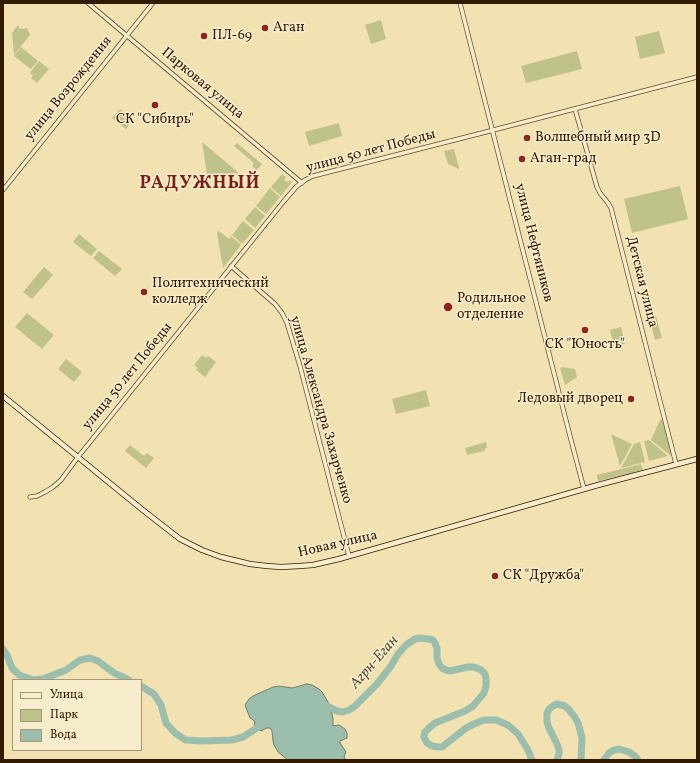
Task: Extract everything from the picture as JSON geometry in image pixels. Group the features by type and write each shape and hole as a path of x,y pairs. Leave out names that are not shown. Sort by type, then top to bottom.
{"street":[{"name":"Парковая улица","path":"88,3 302,183"},
{"name":"улица Возрождения","path":"3,190 153,3"},
{"name":"улица Нефтяников","path":"460,3 563,411 584,488"},
{"name":"улица 50 лет Победы","path":"30,497 41,494 53,487 65,475 284,201 296,188 313,176 697,77"},
{"name":"Детская улица","path":"575,109 597,187 611,208 676,464"},
{"name":"улица Александра Захарченко","path":"231,266 275,304 287,323 349,556"},
{"name":"Новая улица","path":"3,396 187,543 210,553 240,562 275,567 313,565 349,556 584,488 697,459"}],"green space":[{"path":"381,20 386,39 371,44 365,25"},
{"path":"17,26 23,29 27,28 30,35 14,55 12,33"},
{"path":"659,31 665,53 640,59 635,37"},
{"path":"21,47 38,61 31,69 14,56"},
{"path":"577,51 582,69 526,83 521,66"},
{"path":"39,61 49,69 37,83 31,78 33,76 30,73"},
{"path":"120,109 133,120 126,129 112,118"},
{"path":"339,123 342,136 309,146 305,132"},
{"path":"202,142 239,173 209,176 207,174"},
{"path":"237,143 262,164 257,170 252,166 254,163 234,146"},
{"path":"454,149 459,169 448,164 444,151"},
{"path":"282,174 286,177 284,180 288,182 290,180 292,182 281,196 271,187"},
{"path":"680,186 688,219 632,233 624,199"},
{"path":"270,188 280,197 266,214 256,206"},
{"path":"255,207 265,216 255,228 245,219"},
{"path":"243,221 254,230 242,244 232,235"},
{"path":"219,231 229,239 231,236 241,245 223,268 217,233"},
{"path":"79,234 97,249 91,256 73,242"},
{"path":"99,251 122,269 115,276 93,258"},
{"path":"44,267 53,275 32,299 23,292"},
{"path":"27,313 54,335 42,349 15,327"},
{"path":"656,316 662,338 655,340 649,317"},
{"path":"621,327 625,344 614,346 610,330"},
{"path":"202,355 206,358 208,356 216,362 205,377 196,370 198,368 194,365"},
{"path":"66,359 82,372 74,382 58,369"},
{"path":"560,368 575,369 577,377 565,385"},
{"path":"426,390 430,406 396,414 392,399"},
{"path":"662,419 672,455 651,440 660,420"},
{"path":"611,434 632,444 620,466"},
{"path":"649,440 668,456 649,461 644,441"},
{"path":"486,442 487,447 484,451 467,455 465,448"},
{"path":"640,442 645,462 621,468 634,444"},
{"path":"130,445 144,456 147,453 154,458 146,468 125,451"},
{"path":"641,464 643,470 598,481 597,475"}],"water":[{"path":"307,684 312,685 322,692 328,702 332,714 333,726 339,725 345,729 347,738 340,741 340,743 346,752 344,757 346,760 288,760 278,752 274,745 272,731 270,728 261,731 254,725 255,722 250,718 245,705 253,696 273,687 279,686 292,688"}],"waterway":[{"name":"Агрн-Еган","path":"323,704 337,711 343,712 349,710 354,707 377,684 406,645 415,639 420,638 433,640 437,648 437,658 442,668 450,671 474,667 481,670 485,674 486,686 484,693 473,706 465,711 435,723 429,728 425,732 424,737 427,743 432,746 442,747 466,728 484,720 496,720 508,725 518,734 528,750 532,760"},
{"name":"Агрн-Еган","path":"3,649 12,668 19,675 31,679"},
{"name":"Агрн-Еган","path":"43,679 66,670 80,660 90,658 98,661 114,673 127,679"},
{"name":"Агрн-Еган","path":"142,687 154,694 161,705 166,723 175,733 186,740 232,740 243,737 266,722"},
{"name":"Агрн-Еган","path":"557,760 559,750 547,722 547,713 549,709 557,704 565,706 578,723 582,738 581,760"},
{"name":"Агрн-Еган","path":"604,760 609,753 619,749 629,752 638,760"}],"place":[{"name":"Аган","path":"265,28"},
{"name":"ПЛ-69","path":"204,36"},
{"name":"СК \"Сибирь\"","path":"155,105"},
{"name":"Волшебный мир 3D","path":"527,138"},
{"name":"Аган-град","path":"522,159"},
{"name":"Политехнический колледж","path":"144,292"},
{"name":"Родильное отделение","path":"448,307"},
{"name":"СК \"Юность\"","path":"585,330"},
{"name":"Ледовый дворец","path":"631,399"},
{"name":"СК \"Дружба\"","path":"495,576"}],"district":[{"name":"РАДУЖНЫЙ","path":"200,185"}]}
